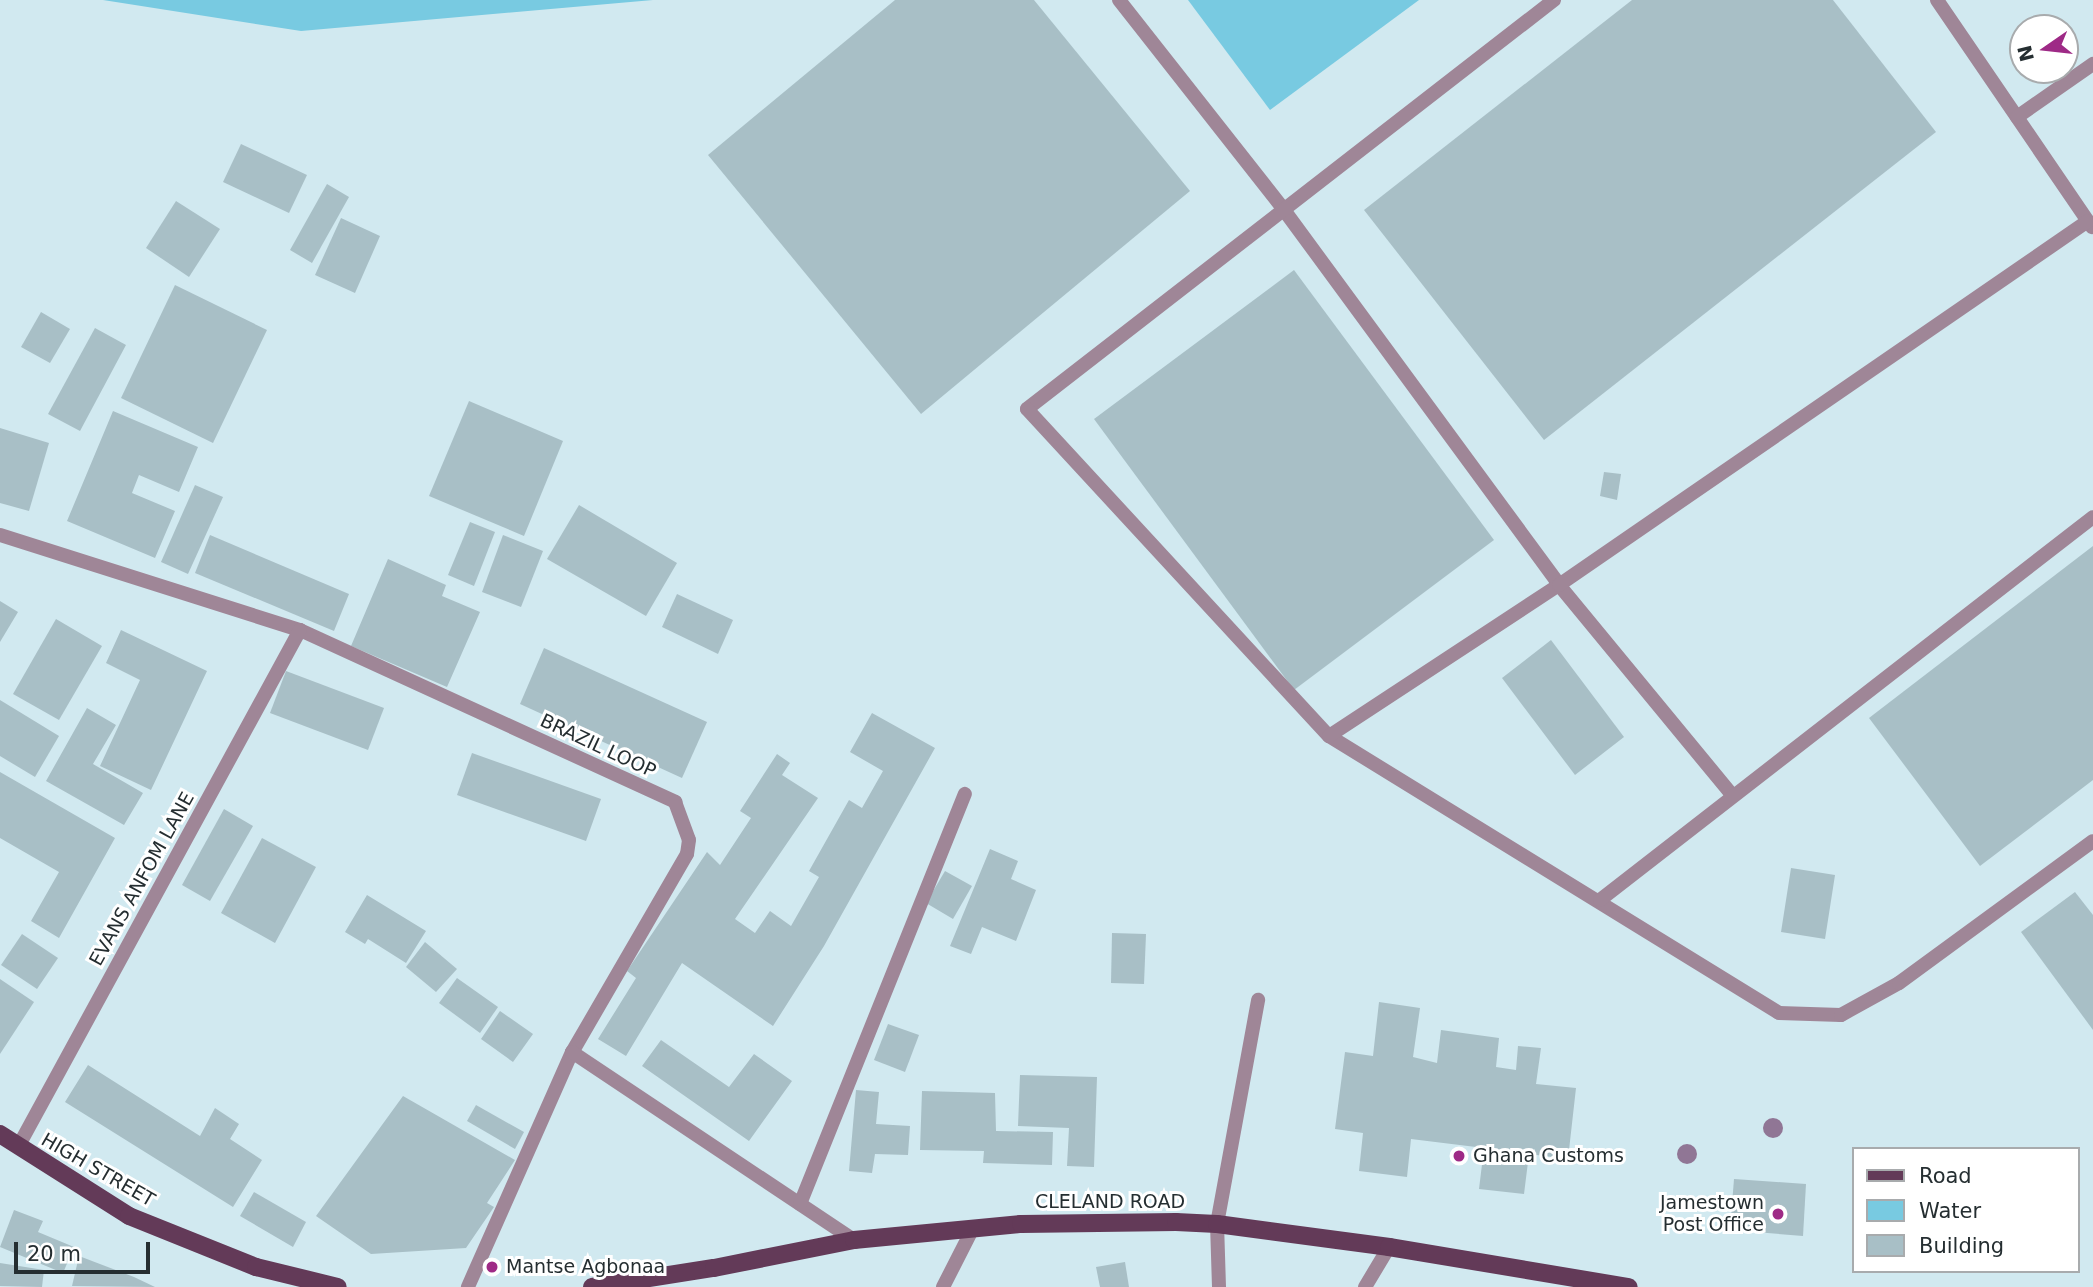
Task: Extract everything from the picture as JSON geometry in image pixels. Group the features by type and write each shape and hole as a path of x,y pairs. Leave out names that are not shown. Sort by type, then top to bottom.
{"main road":[{"name":"HIGH STREET","path":"0,1135 129,1216 256,1267 338,1287"},
{"name":"CLELAND ROAD","path":"592,1287 714,1268 854,1240 1021,1224 1217,1224 1389,1247 1629,1287"}],"street":[{"path":"1119,0 1284,210 1559,585 1733,796"},
{"path":"1554,0 1027,409 1329,736 1779,1013 1842,1015 1899,983 2093,841"},
{"path":"1329,736 1559,585 2091,225 1937,0"},
{"path":"2017,117 2093,64"},
{"path":"1600,901 2093,517"},
{"name":"BRAZIL LOOP","path":"0,535 300,630 675,802 689,840 687,854 572,1052 468,1287"},
{"name":"EVANS ANFOM LANE","path":"18,1147 300,630"},
{"path":"800,1204 965,794"},
{"path":"1219,1287 1217,1224 1258,1000"},
{"path":"572,1052 854,1240"},
{"path":"943,1287 973,1228"},
{"path":"1365,1287 1389,1247"}],"water":[{"path":"103,0 653,0 301,31"},
{"path":"1188,0 1419,0 1270,110"}],"building":[{"path":"895,0 1034,0 1190,191 921,414 708,155"},
{"path":"1632,0 1833,0 1936,132 1544,440 1364,210"},
{"path":"241,144 307,175 289,213 223,182"},
{"path":"327,184 349,197 312,263 290,250"},
{"path":"176,201 220,229 189,277 146,248"},
{"path":"341,218 380,236 355,293 315,275"},
{"path":"1294,270 1494,540 1294,690 1094,419"},
{"path":"175,285 267,330 213,443 121,398"},
{"path":"41,312 70,329 50,363 21,347"},
{"path":"95,328 126,345 80,431 48,414"},
{"path":"469,401 563,441 524,536 429,496"},
{"path":"113,411 198,447 179,492 139,475 132,493 175,511 155,558 67,521"},
{"path":"0,428 49,443 29,511 0,503"},
{"path":"1604,472 1621,474 1617,500 1600,496"},
{"path":"195,485 223,497 188,574 161,562"},
{"path":"579,505 677,563 646,616 547,559"},
{"path":"470,522 495,532 474,586 448,575"},
{"path":"210,535 349,594 334,631 195,573"},
{"path":"503,535 543,551 521,607 482,592"},
{"path":"2093,546 2093,780 1980,866 1869,718"},
{"path":"388,559 446,585 442,596 480,612 447,687 351,646"},
{"path":"677,594 733,620 718,654 662,627"},
{"path":"0,601 18,612 0,642"},
{"path":"56,619 102,646 59,720 13,694"},
{"path":"121,630 207,671 151,790 100,766 140,680 106,663"},
{"path":"1551,640 1624,737 1575,775 1502,678"},
{"path":"544,648 707,722 682,778 520,704"},
{"path":"286,671 384,708 368,750 270,713"},
{"path":"0,700 59,736 35,777 0,756"},
{"path":"87,708 116,725 93,764 143,793 124,825 46,781"},
{"path":"872,713 935,748 824,946 773,1026 682,963 626,1056 598,1039 636,978 627,971 707,852 720,865 751,818 740,811 777,754 790,763 782,775 818,798 735,919 755,933 770,911 791,926 819,877 809,871 849,800 862,808 883,771 850,752"},
{"path":"472,753 601,799 586,841 457,795"},
{"path":"0,772 115,838 59,938 31,921 59,872 0,838"},
{"path":"224,809 253,826 210,901 182,885"},
{"path":"262,838 316,867 275,943 221,913"},
{"path":"990,849 1018,861 1011,879 1036,890 1016,941 982,927 971,954 950,946"},
{"path":"1791,868 1835,875 1825,939 1781,932"},
{"path":"945,871 972,886 953,919 926,903"},
{"path":"2075,892 2093,915 2093,1030 2021,932"},
{"path":"367,895 426,931 406,963 368,939 365,944 345,932"},
{"path":"1112,933 1146,934 1144,984 1111,983"},
{"path":"22,934 58,958 37,989 1,965"},
{"path":"425,942 457,969 436,992 406,967"},
{"path":"457,978 498,1007 480,1033 439,1003"},
{"path":"0,979 34,1002 0,1054"},
{"path":"1379,1002 1420,1008 1413,1057 1437,1063 1441,1030 1499,1038 1496,1067 1516,1070 1518,1046 1541,1048 1536,1084 1576,1088 1568,1159 1529,1154 1524,1194 1479,1189 1484,1148 1411,1139 1407,1177 1359,1171 1363,1133 1335,1129 1345,1052 1373,1056"},
{"path":"500,1011 533,1034 513,1062 481,1039"},
{"path":"888,1024 919,1035 905,1072 874,1060"},
{"path":"661,1040 729,1087 754,1054 792,1081 749,1141 642,1066"},
{"path":"88,1065 200,1136 215,1108 239,1124 230,1139 262,1160 233,1207 65,1102"},
{"path":"1020,1075 1097,1077 1094,1167 1067,1166 1069,1128 1018,1126"},
{"path":"856,1090 879,1092 876,1124 910,1126 908,1155 875,1154 872,1173 849,1171"},
{"path":"922,1091 995,1093 996,1131 1053,1132 1052,1165 983,1163 984,1151 920,1150"},
{"path":"403,1096 515,1160 487,1203 494,1207 466,1248 371,1254 316,1216"},
{"path":"476,1105 524,1132 515,1149 467,1121"},
{"path":"1734,1179 1806,1184 1803,1236 1730,1230"},
{"path":"254,1192 306,1222 293,1247 240,1216"},
{"path":"14,1210 43,1221 38,1232 74,1247 63,1273 0,1247"},
{"path":"79,1256 134,1277 155,1287 72,1286"},
{"path":"1125,1262 1129,1287 1100,1287 1096,1267"},
{"path":"0,1263 44,1270 42,1287 0,1286"}],"place":[{"name":"Ghana Customs","path":"1459,1156"},
{"name":"Jamestown Post Office","path":"1778,1214"},
{"name":"Mantse Agbonaa","path":"492,1267"}]}
